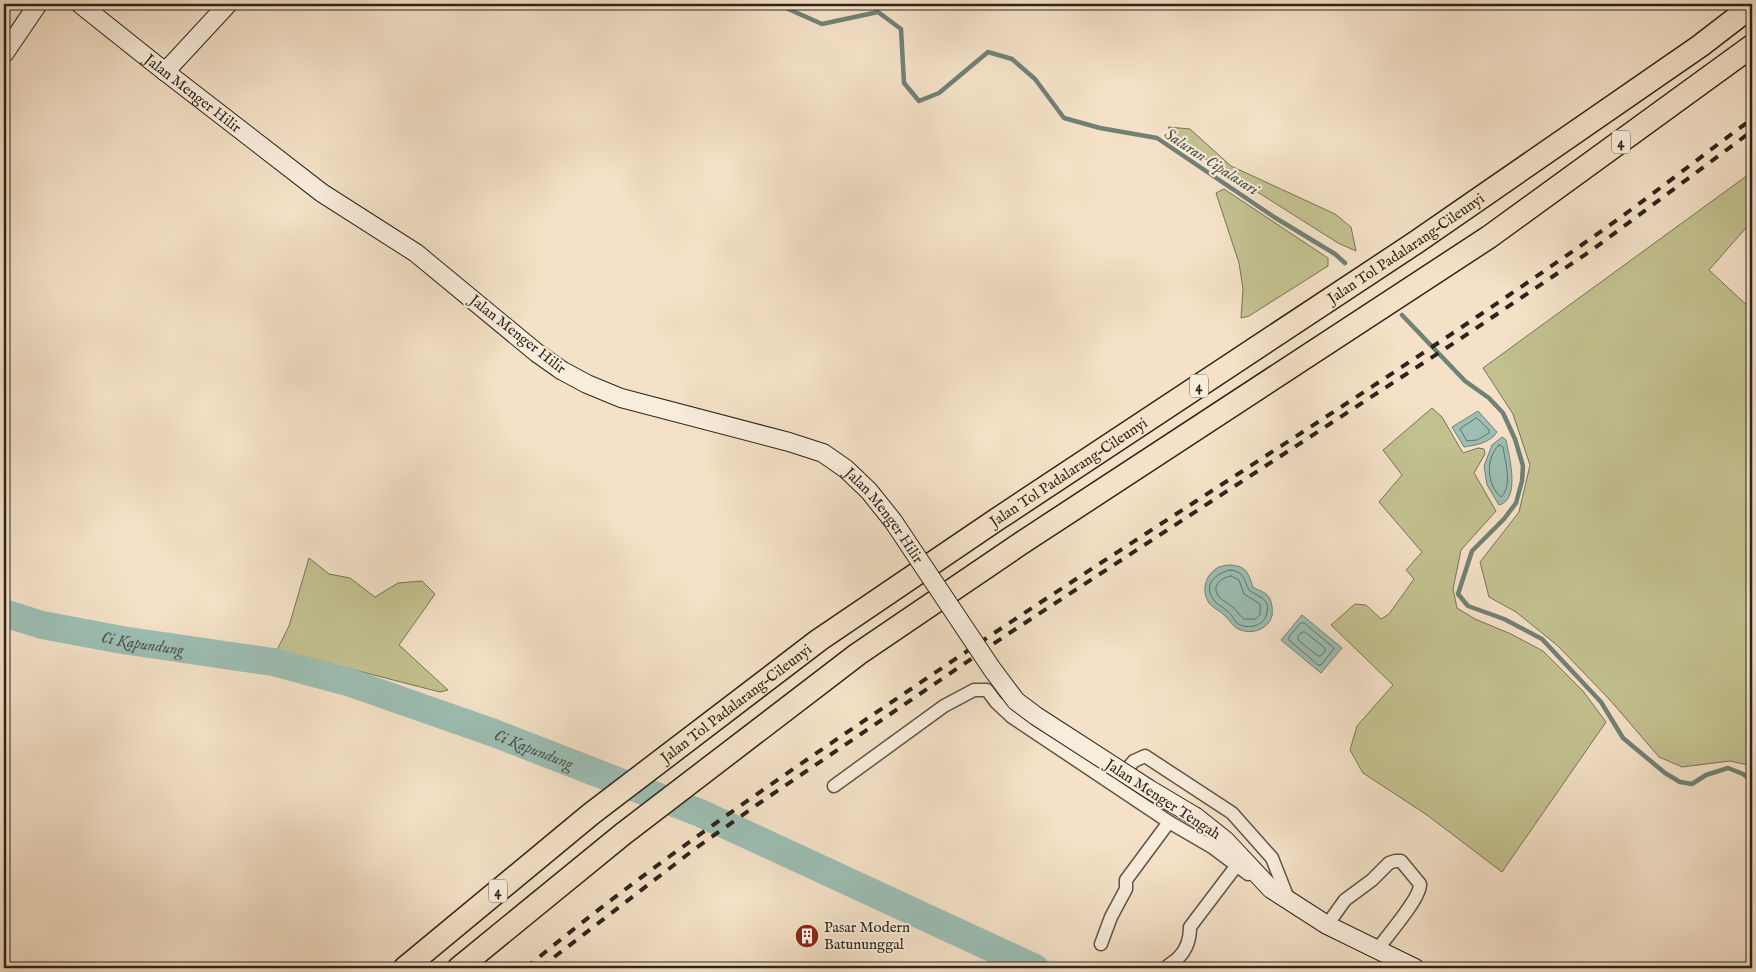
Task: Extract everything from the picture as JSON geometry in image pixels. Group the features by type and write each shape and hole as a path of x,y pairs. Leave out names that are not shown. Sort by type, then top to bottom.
{"highway":[{"name":"Jalan Tol Padalarang–Cileunyi","path":"405,968 591,814 820,640 999,518 1415,243 1700,46 1752,6"},
{"name":"4","path":"460,968 623,834 858,654 1020,544 1489,236 1752,46"}],"street":[{"path":"4,54 38,4"},
{"name":"Jalan Menger Hilir","path":"80,4 322,193 416,253 537,353 561,370 587,384 621,398 789,442 823,453 846,469 870,491 893,521 992,669"},
{"path":"165,72 228,4"},
{"name":"Jalan Menger Tengah","path":"992,669 1016,701 1141,784 1196,817 1225,840 1272,889 1327,925 1415,968"},
{"path":"834,786 944,706 974,690 987,690 996,702 1012,717 1169,822 1212,847 1272,889"},
{"path":"1113,784 1134,761 1145,756 1232,814 1272,858 1289,901"},
{"path":"1101,944 1111,917 1126,889 1126,880 1169,822"},
{"path":"1327,925 1345,900 1372,880 1389,863 1401,861 1420,884 1420,889 1412,904 1377,950"},
{"path":"1166,968 1179,957 1190,939 1190,927 1237,866"}],"shaded area":[{"path":"1168,127 1190,129 1231,166 1335,214 1351,227 1356,251 1338,243 1180,143"},
{"path":"1752,172 1752,221 1709,270 1752,310 1752,766 1730,761 1682,767 1659,757 1610,700 1558,646 1516,612 1489,597 1480,562 1519,512 1530,465 1513,414 1483,368"},
{"path":"1224,189 1328,258 1328,266 1249,316 1241,318 1243,289 1239,263 1216,193"},
{"path":"1432,408 1442,417 1463,453 1478,448 1484,449 1485,454 1474,473 1496,511 1461,550 1453,589 1457,608 1475,619 1511,634 1543,651 1583,691 1606,722 1502,872 1427,815 1363,773 1350,750 1357,726 1393,685 1331,625 1355,604 1366,605 1381,619 1389,614 1414,579 1406,570 1422,552 1379,502 1402,475 1383,450"},
{"path":"309,558 329,574 350,578 375,597 398,583 422,581 435,594 399,645 448,690 440,692 277,650 289,626"}],"water":[{"path":"1478,411 1497,432 1487,441 1464,447 1452,427"},
{"path":"1502,437 1506,440 1512,486 1506,501 1499,505 1487,485 1484,466 1492,445"},
{"path":"1230,565 1240,567 1246,571 1253,587 1266,594 1270,599 1272,616 1264,627 1250,632 1238,629 1209,603 1205,588 1210,574 1219,567"},
{"path":"1302,615 1342,648 1321,673 1281,640"}],"waterway":[{"name":"Saluran Cipalasari","path":"777,4 822,24 878,12 901,29 904,83 919,101 939,93 988,52 1012,59 1035,79 1064,118 1100,128 1157,138 1274,217 1335,254 1345,263"},
{"name":"Saluran Cipalasari","path":"1402,315 1465,381 1489,398 1503,413 1515,439 1523,466 1522,481 1516,503 1504,519 1472,551 1458,594 1468,606 1504,619 1542,639 1601,702 1623,738 1665,773 1680,782 1692,784 1706,775 1728,768 1743,774 1752,781"},
{"name":"Ci Kapundung","path":"4,613 42,625 122,640 273,662 351,683 494,733 700,813 1035,968"}],"railway":[{"path":"526,968 618,894 762,791 1076,579 1416,358 1500,301 1605,229 1752,119"},
{"path":"540,968 696,848 761,802 1008,634 1460,339 1592,250 1752,131"}],"place":[{"name":"Pasar Modern Batununggal","path":"807,936"}]}
